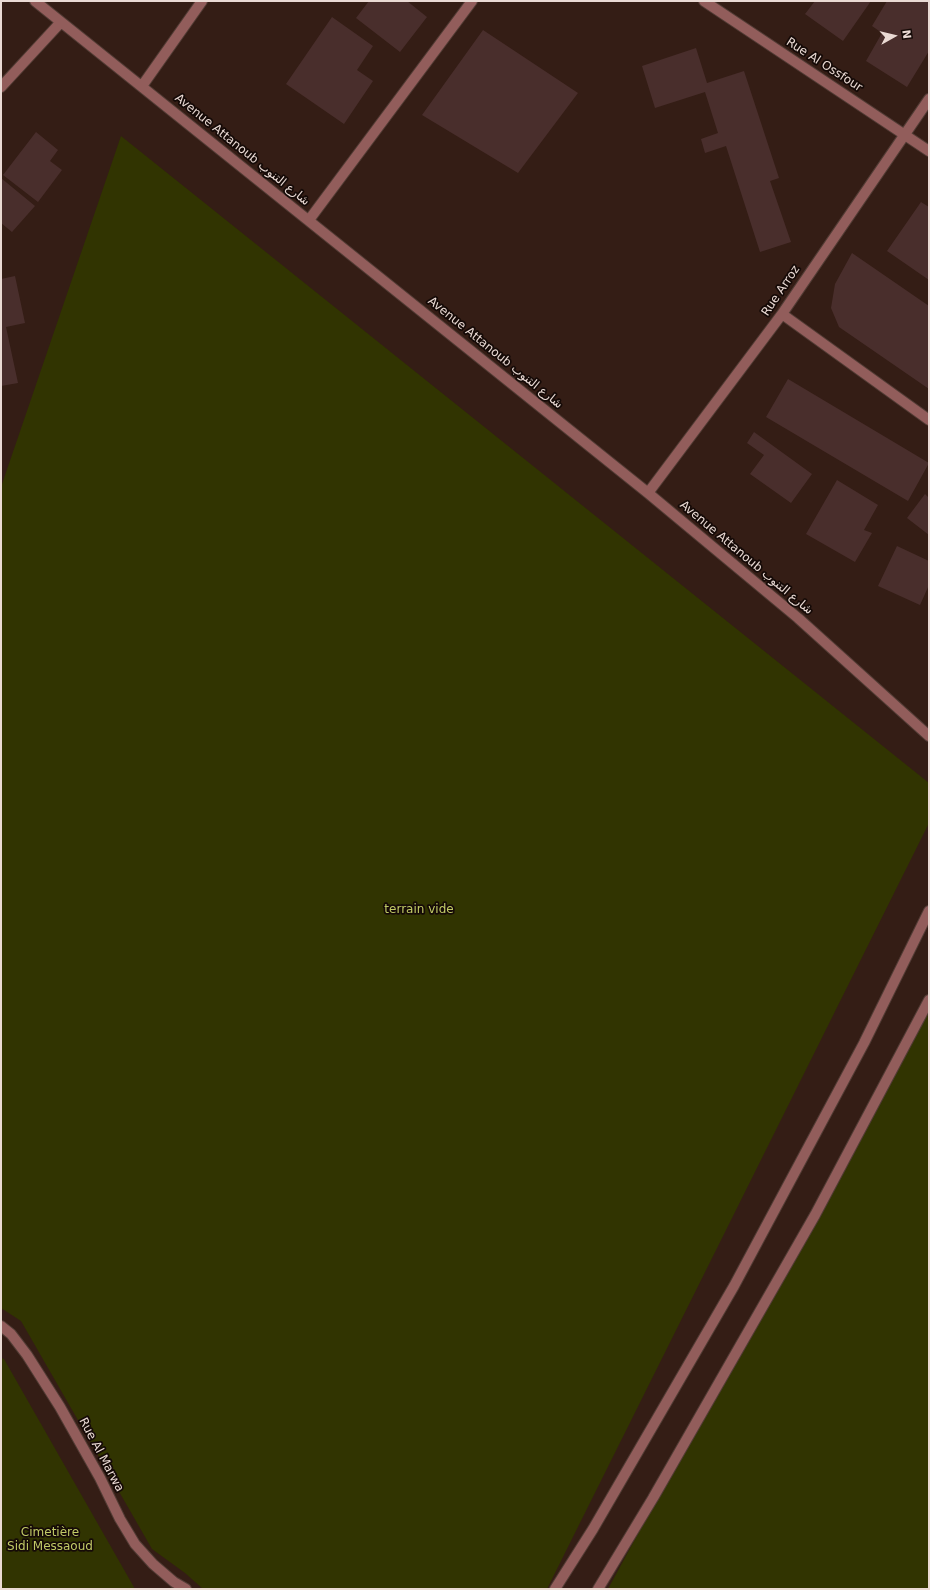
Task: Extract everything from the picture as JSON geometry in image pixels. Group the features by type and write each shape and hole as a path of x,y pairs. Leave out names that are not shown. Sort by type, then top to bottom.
{"street":[{"name":"Avenue Attanoub شارع التنوب","path":"35,1 648,493 798,618 929,736"},
{"path":"142,86 202,1"},
{"path":"309,220 472,1"},
{"name":"Rue Al Ossfour","path":"704,1 929,151"},
{"path":"1,87 61,22"},
{"name":"Rue Arroz","path":"648,493 782,314 929,99"},
{"path":"782,314 929,420"},
{"path":"555,1589 597,1522 734,1286 864,1043 929,911"},
{"path":"598,1589 653,1498 815,1215 929,1000"},
{"name":"Rue Al Marwa","path":"1,1326 11,1334 27,1354 60,1407 135,1544 153,1564 174,1582 186,1589"}],"green space":[{"name":"terrain vide","path":"121,136 929,783 929,823 547,1589 203,1589 185,1573 152,1549 21,1321 1,1308 1,487"},
{"path":"929,997 929,1589 608,1589"},
{"name":"Cimetière Sidi Messaoud","path":"1,1358 4,1359 135,1589 1,1589"}],"building":[{"path":"369,1 407,1 427,17 400,52 356,18"},
{"path":"815,1 871,1 843,41 805,14"},
{"path":"887,1 929,1 929,51 907,87 866,61 882,33 872,26"},
{"path":"332,17 373,46 357,70 373,81 344,124 286,84"},
{"path":"483,30 578,93 518,173 422,115"},
{"path":"696,48 707,83 744,71 779,178 770,181 791,242 760,252 726,146 705,153 701,139 718,133 705,92 655,108 642,66"},
{"path":"36,132 58,150 50,161 62,170 38,202 3,175"},
{"path":"1,178 35,206 12,232 1,223"},
{"path":"921,202 929,207 929,280 887,251"},
{"path":"852,253 929,306 929,389 839,327 831,308 835,284"},
{"path":"15,276 25,323 6,327 18,383 1,386 1,279"},
{"path":"788,379 929,463 908,501 766,417"},
{"path":"754,432 812,474 791,503 750,474 764,455 747,443"},
{"path":"837,480 878,505 864,530 872,533 855,562 806,534"},
{"path":"925,494 929,498 929,535 907,518"},
{"path":"897,546 929,561 929,585 920,605 878,586"}]}
